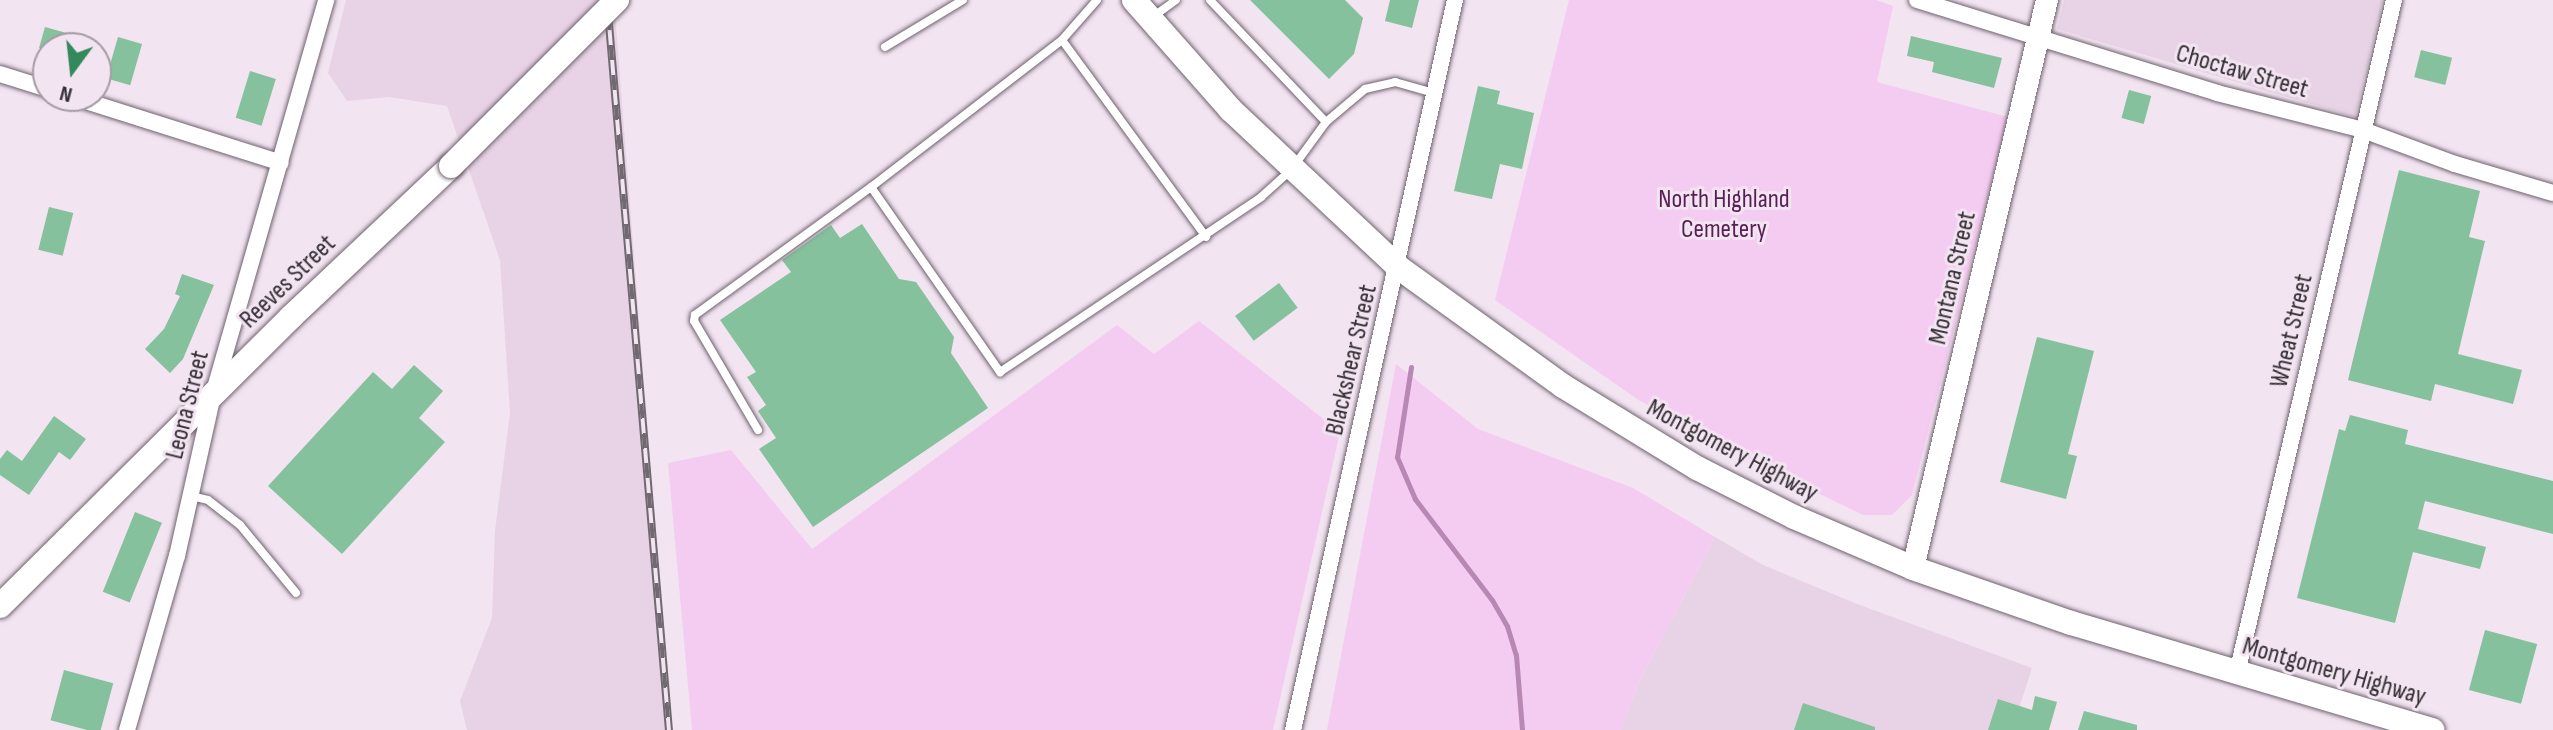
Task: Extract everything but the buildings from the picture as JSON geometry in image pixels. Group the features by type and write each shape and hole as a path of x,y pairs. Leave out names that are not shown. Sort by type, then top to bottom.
{"main road":[{"name":"Reeves Street","path":"0,606 617,0"},
{"name":"Montgomery Highway","path":"1134,0 1231,110 1291,170 1398,267 1517,355 1653,442 1781,511 1913,568 2071,623 2433,730"}],"street":[{"name":"Leona Street","path":"127,730 191,496 213,395 326,0"},
{"name":"Blackshear Street","path":"1293,730 1455,0"},
{"name":"Choctaw Street","path":"1917,0 2217,93 2363,130 2441,159 2553,193"},
{"name":"Montana Street","path":"1913,568 2047,0"},
{"name":"Wheat Street","path":"2237,673 2394,0"},
{"path":"0,74 32,84"},
{"path":"112,109 281,163"}],"lane":[{"path":"885,47 963,0"},
{"path":"758,430 694,321 695,315 871,187 1062,40 1097,0"},
{"path":"1150,19 1176,0"},
{"path":"1210,0 1326,122"},
{"path":"1062,40 1206,237"},
{"path":"871,187 1000,372 1206,237 1261,197 1291,170 1326,122 1365,89 1395,82 1435,93"},
{"path":"191,496 208,500 240,525 296,593"}],"shaded area":[{"path":"346,0 614,0 671,730 467,730 460,701 492,618 495,531 510,413 500,260 447,106 389,97 347,101 328,73"},
{"path":"2064,0 2383,0 2355,117 2057,29"},
{"path":"1715,537 1763,565 1857,604 2032,668 2012,730 1620,730 1640,680"}],"green space":[{"name":"North Highland Cemetery","path":"1569,0 1876,0 1893,6 1877,82 2008,117 1912,495 1892,515 1863,515 1723,447 1637,399 1495,300"},
{"path":"1199,321 1340,432 1273,730 692,730 668,463 731,450 812,549 1117,325 1154,354"},
{"path":"1396,364 1478,429 1633,488 1715,537 1640,680 1620,730 1327,730"}],"waterway":[{"path":"1411,367 1397,457 1415,499 1492,600 1507,626 1516,655 1522,730"}],"railway":[{"path":"607,0 669,730"}]}
